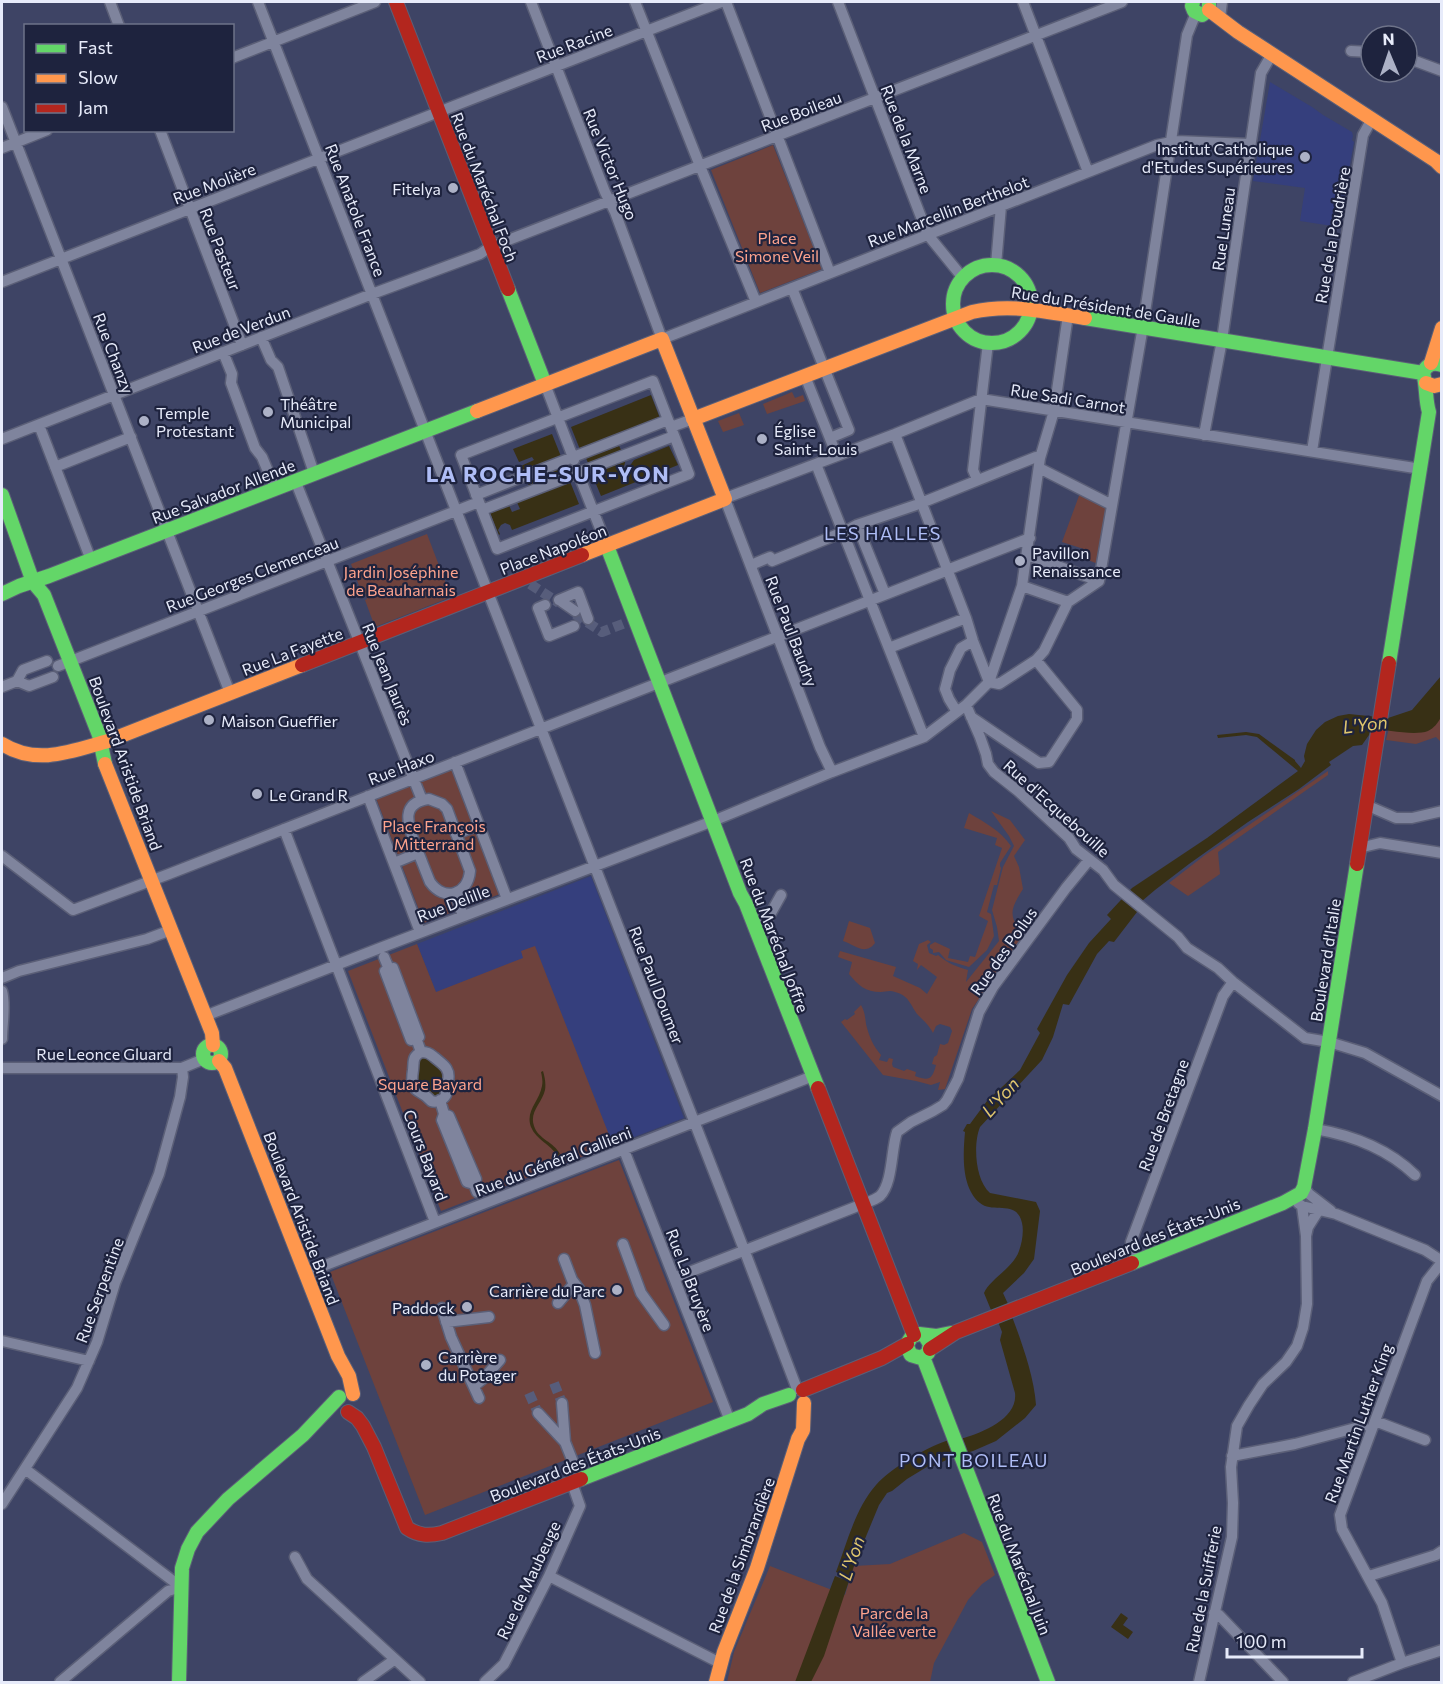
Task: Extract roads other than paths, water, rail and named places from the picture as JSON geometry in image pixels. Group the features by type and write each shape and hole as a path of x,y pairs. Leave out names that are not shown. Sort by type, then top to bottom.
{"main road":[{"name":"Rue du Maréchal Foch","path":"396,2 544,384"},
{"path":"1201,9 1442,167"},
{"path":"996,265 1005,267 1020,276 1030,291 1032,309 1026,325 1014,337 997,343 988,343 968,335 955,317 953,304 956,290 963,278 978,268 996,265"},
{"name":"Rue du Président de Gaulle","path":"693,419 955,317 992,307 1006,306 1434,376"},
{"path":"1421,469 1429,412 1427,406 1442,328"},
{"path":"424,431 663,339 725,500"},
{"name":"Rue Salvador Allende","path":"2,594 424,431"},
{"name":"Boulevard d'Italie","path":"1300,1197 1315,1129 1421,469"},
{"name":"Boulevard Aristide Briand","path":"2,495 33,582 44,595 64,663 104,742 103,757 212,1034 213,1045 217,1046 221,1053 219,1061 225,1068 338,1356 349,1376 347,1402 368,1423 374,1447 407,1528 414,1533"},
{"name":"Place Napoléon","path":"488,591 528,580 725,500"},
{"name":"Rue du Maréchal Joffre","path":"607,546 630,621 660,682 740,893 918,1346"},
{"name":"Rue La Fayette","path":"34,756 104,742 488,591"},
{"path":"2,744 16,752 62,760 92,754 103,757"},
{"path":"213,1045 209,1045 204,1050 204,1059 209,1063 219,1061"},
{"name":"Boulevard des États-Unis","path":"414,1533 422,1536 435,1535 748,1414 764,1404 798,1398 834,1378 893,1353 918,1346 933,1337 956,1332 1300,1197"},
{"name":"Rue du Maréchal Juin","path":"918,1346 1048,1683"},
{"name":"Rue de la Simbrandière","path":"716,1683 720,1662 757,1568 798,1439 798,1398"},
{"path":"179,1683 182,1568 197,1532 228,1499 303,1435 347,1402"}],"street":[{"path":"110,2 118,24"},
{"name":"Rue Anatole France","path":"258,2 424,431"},
{"path":"234,57 375,2"},
{"name":"Rue Victor Hugo","path":"531,2 663,339"},
{"path":"636,2 756,302"},
{"path":"724,2 830,273"},
{"name":"Rue Racine","path":"438,112 724,2"},
{"name":"Rue de la Marne","path":"837,2 928,235 963,278"},
{"path":"1023,2 1088,172"},
{"name":"Rue Boileau","path":"490,248 1122,2"},
{"path":"989,682 999,684 1036,660 1044,651 1068,602 1099,580 1143,327 1187,35 1201,9 1222,2"},
{"path":"1351,51 1359,51"},
{"name":"Rue Luneau","path":"1204,435 1222,340 1262,70 1272,54"},
{"path":"1419,62 1442,71"},
{"name":"Rue Chanzy","path":"2,106 230,693"},
{"name":"Rue Molière","path":"2,282 438,112"},
{"name":"Rue de la Poudrière","path":"1312,451 1363,135 1372,119"},
{"path":"2,148 42,132"},
{"name":"Rue Pasteur","path":"161,132 242,345"},
{"name":"Rue Marcellin Berthelot","path":"663,339 1171,141 1250,144"},
{"path":"996,265 1001,206"},
{"name":"Rue de Verdun","path":"2,439 480,254 490,248"},
{"path":"792,288 857,448"},
{"path":"989,682 1022,586 1040,463 1054,411 1068,315"},
{"path":"261,337 271,360 278,367 314,473"},
{"path":"977,480 973,470 988,343"},
{"path":"223,352 232,374 231,383 255,448 262,457 275,488"},
{"path":"805,376 837,456"},
{"name":"Place Napoléon","path":"653,381 689,474 497,549 461,455 557,418 653,381"},
{"path":"544,384 557,418"},
{"path":"725,500 981,399"},
{"name":"Rue Sadi Carnot","path":"981,399 1421,469"},
{"name":"Place Napoléon","path":"557,418 593,512"},
{"path":"479,502 693,419"},
{"path":"39,424 91,560"},
{"path":"575,465 594,467 619,457 671,428"},
{"path":"830,438 849,430"},
{"name":"Place Napoléon","path":"424,431 488,591"},
{"path":"894,434 989,682"},
{"path":"55,467 131,437"},
{"path":"751,565 771,557 772,561 787,558 857,525 919,504 1036,457 1040,463 1112,505"},
{"path":"816,464 924,736"},
{"path":"479,502 537,489 562,479 575,465"},
{"name":"Rue Jean Jaurès","path":"295,480 413,779"},
{"name":"Rue Paul Baudry","path":"725,500 820,747 832,772"},
{"name":"Rue Georges Clemenceau","path":"64,663 479,502"},
{"path":"593,512 607,546"},
{"path":"857,525 885,594"},
{"name":"Rue Haxo","path":"2,856 73,910 1030,538"},
{"path":"1027,555 1099,580"},
{"path":"1022,586 1068,602"},
{"name":"Rue Paul Doumer","path":"488,591 745,1251 798,1398"},
{"path":"575,611 561,601 578,592 588,619"},
{"path":"545,606 538,608 549,636 574,626"},
{"path":"889,648 966,618"},
{"path":"957,712 945,689 950,670 961,648 973,641"},
{"path":"971,717 994,730 1039,763 1045,763 1053,758 1077,718 1077,710 1036,660"},
{"path":"2,687 16,681 23,670 47,661"},
{"path":"16,681 29,686 53,677"},
{"name":"Rue Delille","path":"205,1016 713,821 924,736 966,705 989,682"},
{"name":"Rue d'Ecquebouille","path":"966,705 987,754 988,764 994,772 1069,838 1076,849 1103,870 1114,885 1178,937 1187,948 1211,963 1233,982"},
{"path":"980,737 994,730"},
{"path":"455,762 507,899"},
{"path":"413,779 422,800"},
{"path":"368,796 420,932"},
{"path":"429,799 442,804 447,809 470,871 466,885 455,893 447,894 434,888 418,853 407,822 410,809 422,800 429,799"},
{"path":"1366,805 1396,818 1412,818 1442,811"},
{"path":"456,834 479,825"},
{"name":"Cours Bayard","path":"284,829 435,1222"},
{"path":"1362,829 1380,843"},
{"path":"1359,848 1380,843 1442,854"},
{"path":"394,863 418,853"},
{"name":"Rue des Poilus","path":"674,1278 863,1204 877,1198 882,1193 897,1132 911,1122 933,1112 947,1100 958,1078 979,1012 993,987 1089,860"},
{"path":"455,893 463,916"},
{"path":"754,926 767,921 781,895"},
{"path":"2,978 19,970 156,936 171,930"},
{"path":"384,957 389,969 393,968 419,1037 416,1038 421,1052"},
{"path":"1233,982 1305,1038 1329,1042 1365,1053 1442,1096"},
{"name":"Rue de Bretagne","path":"1135,1261 1131,1242 1223,996 1233,982"},
{"path":"2,991 2,1039"},
{"path":"441,1106 446,1095 445,1089 449,1077 447,1069 430,1053 421,1052 413,1060 412,1084 417,1091 441,1106 449,1116 476,1179 475,1188"},
{"name":"Rue Leonce Gluard","path":"2,1068 182,1068 204,1059"},
{"name":"Rue Serpentine","path":"2,1504 77,1388 97,1342 115,1283 159,1174 180,1096 182,1068"},
{"name":"Rue du Général Gallieni","path":"305,1273 813,1076"},
{"path":"1315,1129 1352,1137 1405,1165 1414,1175"},
{"name":"Rue La Bruyère","path":"624,1150 730,1420"},
{"path":"1300,1197 1309,1194 1321,1208"},
{"path":"1300,1197 1321,1208 1425,1250 1442,1261"},
{"name":"Rue de la Suifferie","path":"1199,1683 1232,1537 1232,1456 1237,1426 1263,1384 1286,1362 1297,1346 1303,1328 1307,1304 1306,1236 1300,1197"},
{"name":"Rue de la Suifferie","path":"1306,1236 1308,1227 1321,1208"},
{"path":"623,1244 641,1293 664,1326"},
{"path":"564,1259 585,1305 595,1353"},
{"name":"Rue Martin Luther King","path":"1402,1663 1382,1603 1342,1529 1340,1515 1427,1281 1442,1261"},
{"path":"558,1303 574,1284"},
{"path":"442,1308 479,1398"},
{"path":"446,1322 489,1317"},
{"path":"2,1341 89,1361"},
{"path":"474,1386 500,1359"},
{"path":"562,1403 566,1442 573,1462"},
{"path":"538,1413 566,1442"},
{"path":"1376,1421 1425,1440"},
{"path":"1232,1456 1295,1444 1362,1426"},
{"path":"25,1469 182,1587"},
{"name":"Rue de Maubeuge","path":"485,1683 504,1664 549,1576 580,1506 572,1483"},
{"path":"1369,1576 1436,1555 1442,1551"},
{"path":"295,1557 307,1579 420,1683"},
{"path":"549,1576 720,1662"},
{"path":"60,1683 168,1591 182,1587"},
{"path":"1214,1613 1219,1615 1283,1683"},
{"path":"1353,1683 1442,1650"},
{"path":"363,1683 394,1660"}],"water":[{"path":"651,395 661,421 581,452 571,427"},
{"path":"552,434 562,459 524,474 521,466 534,460 532,457 519,462 513,449"},
{"path":"619,446 626,459 622,474 634,460 669,446 678,465 601,496 591,472 591,463 588,463 586,458"},
{"path":"563,464 579,504 512,530 510,525 505,523 498,530 499,535 489,510 508,503 512,512 520,509 516,500 530,488 526,479"},
{"name":"L'Yon","path":"1441,676 1441,717 1432,728 1416,733 1371,728 1362,745 1353,746 1329,762 1331,765 1299,789 1189,864 1142,901 1137,912 1114,942 1109,941 1097,954 1069,1005 1063,1004 1053,1037 1042,1060 980,1127 976,1152 978,1171 985,1187 990,1193 1036,1202 1040,1211 1034,1259 1024,1273 1003,1293 1025,1355 1036,1405 1025,1418 996,1441 931,1467 930,1465 887,1493 879,1505 855,1563 824,1656 811,1682 795,1682 835,1576 843,1579 843,1575 836,1572 852,1527 862,1505 876,1485 899,1465 928,1448 990,1428 1005,1417 1014,1402 1015,1393 1000,1340 1002,1332 984,1293 1016,1257 1022,1241 1023,1226 1015,1211 985,1206 969,1188 966,1180 965,1132 963,1131 967,1124 970,1124 987,1101 1020,1070 1040,1033 1037,1029 1067,975 1089,943 1111,919 1107,915 1132,888 1207,838 1298,771 1257,737 1246,735 1218,738 1217,735 1246,732 1259,734 1295,760 1301,768 1305,761 1307,744 1316,730 1325,722 1349,714 1388,718 1412,710"},
{"path":"425,1055 436,1064 443,1076 442,1095 436,1098 417,1083 418,1059"},
{"path":"543,1071 545,1090 534,1112 533,1121 539,1134 560,1154 557,1156 536,1135 530,1121 531,1111 542,1086 541,1072"},
{"path":"1121,1613 1128,1618 1123,1625 1133,1632 1128,1639 1111,1627"}],"tunnel":[{"path":"530,584 559,603"},
{"path":"575,614 602,632 625,623"},
{"path":"554,1383 562,1403"},
{"path":"529,1393 538,1413"}],"place":[{"name":"Institut Catholique d'Etudes Supérieures","path":"1305,157"},
{"name":"Fitelya","path":"453,188"},
{"name":"Théâtre Municipal","path":"268,412"},
{"name":"Temple Protestant","path":"144,421"},
{"name":"Église Saint-Louis","path":"762,439"},
{"name":"Pavillon Renaissance","path":"1020,561"},
{"name":"Maison Gueffier","path":"209,720"},
{"name":"Le Grand R","path":"257,794"},
{"name":"Carrière du Parc","path":"617,1290"},
{"name":"Paddock","path":"467,1307"},
{"name":"Carrière du Potager","path":"426,1365"}],"district":[{"name":"LA ROCHE-SUR-YON","path":"548,473"},
{"name":"LES HALLES","path":"883,533"},
{"name":"PONT BOILEAU","path":"974,1460"}],"park label":[{"name":"Place Simone Veil","path":"777,246"},
{"name":"Jardin Joséphine de Beauharnais","path":"401,580"},
{"name":"Place François Mitterrand","path":"434,834"},
{"name":"Square Bayard","path":"430,1083"},
{"name":"Parc de la Vallée verte","path":"894,1621"}]}
